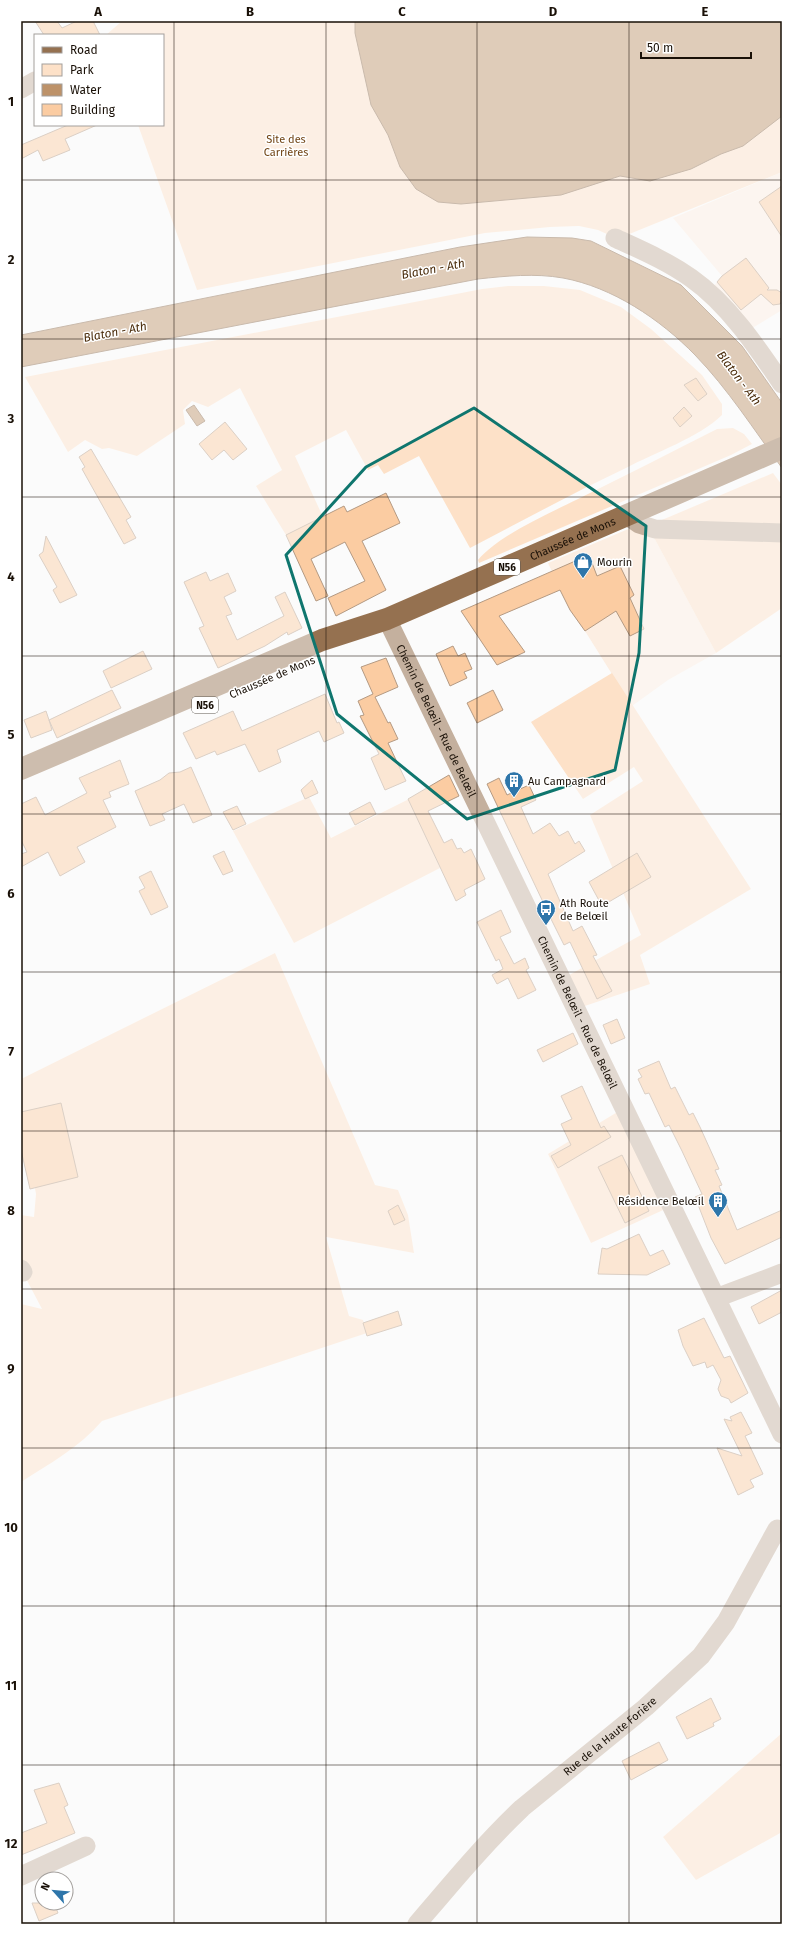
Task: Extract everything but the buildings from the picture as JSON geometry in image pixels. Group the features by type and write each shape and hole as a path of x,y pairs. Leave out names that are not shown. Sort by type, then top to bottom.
{"main road":[{"name":"Chaussée de Mons","path":"21,769 322,640 387,619 782,448"},
{"name":"Chaussée de Mons","path":"21,785 342,646 387,619"}],"street":[{"path":"21,89 34,82"},
{"path":"615,238 679,270 700,285 746,332 782,384"},
{"name":"Chaussée de Mons","path":"626,515 639,524 656,529 782,533"},
{"name":"Chemin de Belœil - Rue de Belœil","path":"387,619 782,1434"},
{"path":"716,1298 782,1273"},
{"name":"Rue de la Haute Forière","path":"417,1924 456,1877 522,1808 646,1707 701,1656 726,1622 780,1523"},
{"path":"21,1876 86,1846"}],"highlighted area":[{"path":"474,408 646,526 639,653 615,770 467,819 337,714 286,555 366,467"}],"shaded area":[{"path":"782,172 782,310 746,332 708,293 722,276 673,218"},
{"path":"633,527 652,534 716,653 668,680 632,706 585,631 570,610 548,563"}],"green space":[{"name":"Site des Carrières","path":"122,21 782,21 782,172 627,235 620,240 598,230 579,226 485,233 197,290 138,126 164,126 164,34 107,34"},
{"path":"508,286 544,286 580,290 621,307 651,329 702,375 722,404 722,415 702,430 676,444 587,487 470,548 419,456 384,474 378,465 368,470 346,430 295,456 323,517 286,535 256,486 282,470 240,388 208,407 192,401 183,410 185,424 137,456 109,448 102,449 85,440 68,452 25,377 482,289"},
{"path":"733,428 744,434 752,444 731,455 479,563 478,560 498,542 539,518 717,429"},
{"path":"773,473 782,485 782,529 650,525"},
{"path":"652,534 782,540 782,608 716,653"},
{"path":"612,673 751,889 640,955 650,984 576,1009 562,979 641,935 590,815 643,781 634,767 583,799 531,722"},
{"path":"309,797 331,838 409,799 440,868 294,943 233,831"},
{"path":"275,953 375,1185 398,1190 408,1215 414,1253 326,1237 349,1316 363,1320 367,1333 102,1421 74,1447 21,1482 21,1304 42,1309 21,1269 21,1215 34,1217 36,1194 21,1113 21,1079"},
{"path":"624,1108 672,1206 591,1243 548,1154"},
{"path":"782,1733 782,1832 696,1880 663,1837"}],"water":[{"path":"355,21 782,21 782,116 743,146 721,154 691,169 650,181 620,176 561,195 461,204 438,202 416,189 400,167 388,135 371,105 355,33"},
{"name":"Blaton - Ath","path":"527,237 572,238 591,241 681,285 742,346 782,403 782,468 719,382 695,355 666,329 651,317 617,297 581,282 552,276 520,276 478,279 21,367 21,335 460,247"},
{"path":"194,405 205,421 197,426 186,410"}],"place":[{"name":"Mourin","path":"583,579"},
{"name":"Au Campagnard","path":"514,798"},
{"name":"Ath Route de Belœil","path":"546,926"},
{"name":"Résidence Belœil","path":"718,1218"}]}
